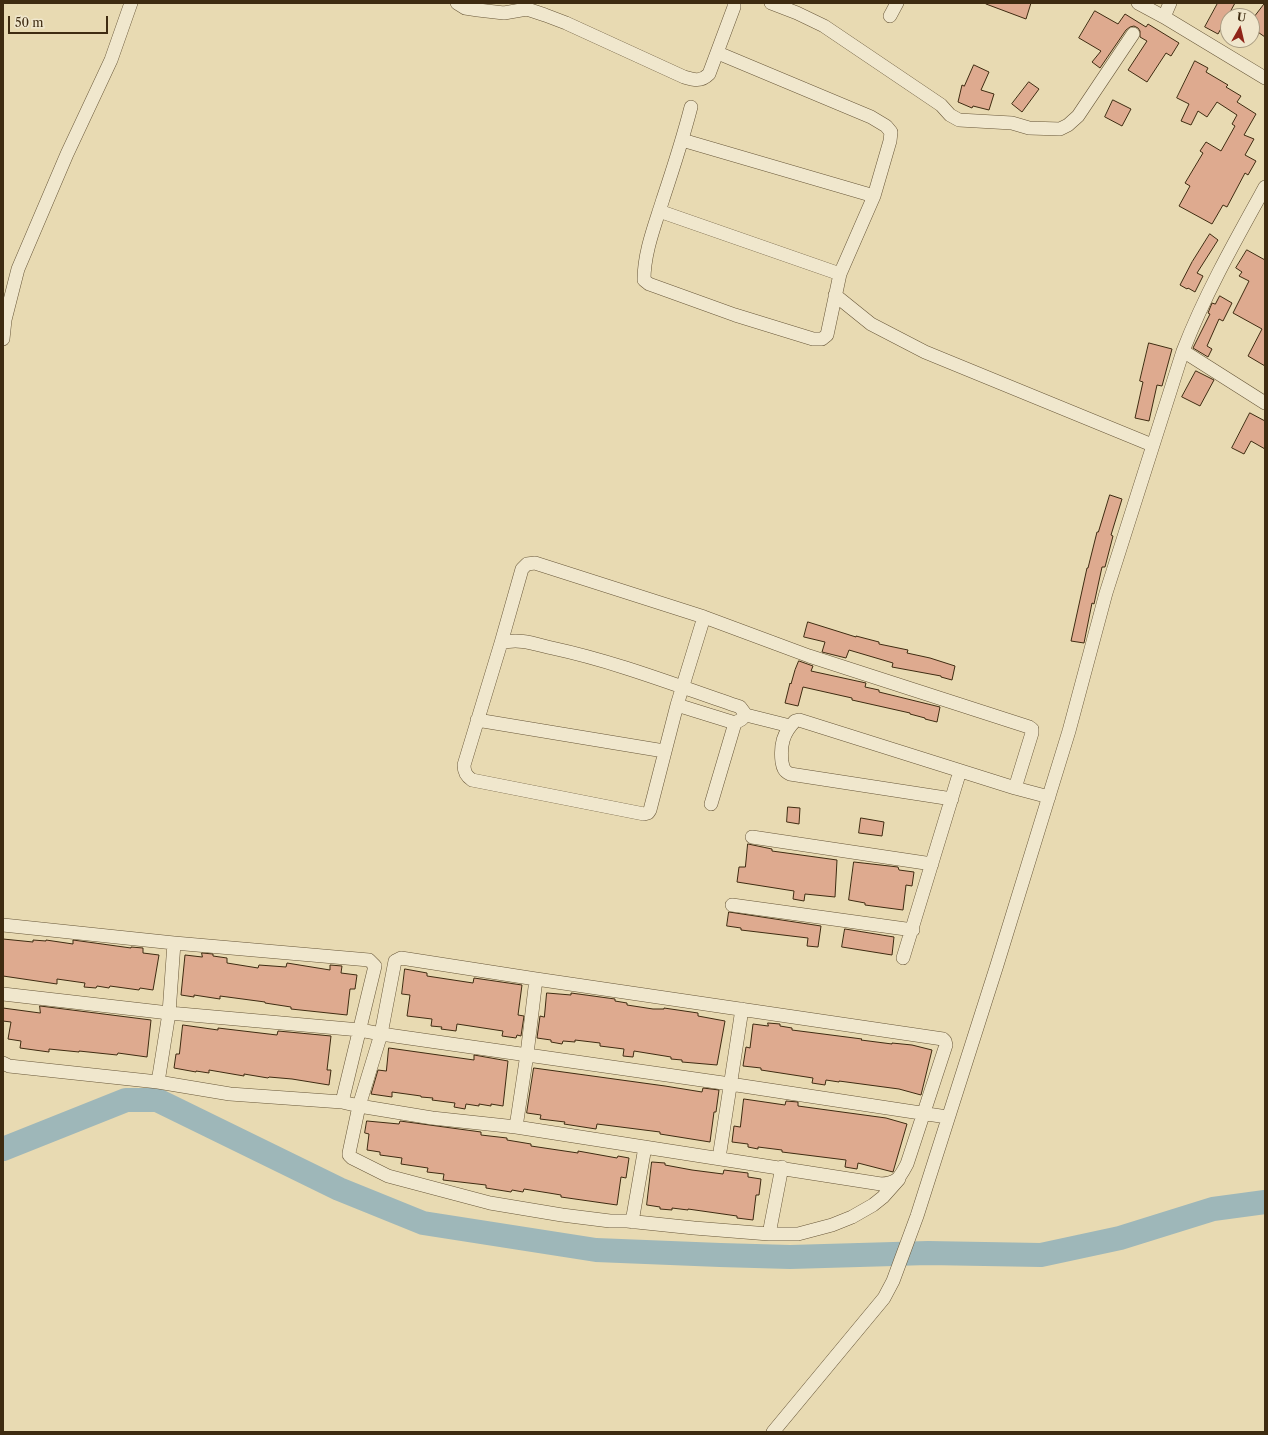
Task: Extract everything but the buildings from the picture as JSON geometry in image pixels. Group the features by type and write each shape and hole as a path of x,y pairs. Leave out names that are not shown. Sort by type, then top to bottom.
{"street":[{"path":"3,339 5,320 18,269 111,60 131,3"},
{"path":"456,3 465,8 478,10 504,13 527,9 545,14 684,77 695,80 703,79 710,74 734,7 734,3"},
{"path":"771,3 824,26 941,105 950,116 959,120 1012,123 1029,128 1060,129 1078,116 1133,34"},
{"path":"890,16 897,3"},
{"path":"1138,3 1265,78"},
{"path":"1164,17 1170,3"},
{"path":"691,108 650,243 644,269 644,280 650,284 735,315 813,339 822,339 827,335 834,295 840,274 874,196 890,141 891,132 886,126 871,117 718,53"},
{"path":"682,140 874,196"},
{"path":"773,1432 884,1298 893,1281 917,1216 947,1117 997,965 1040,822 1050,797 1106,593 1183,351 1195,320 1226,258 1265,187"},
{"path":"659,211 840,274"},
{"path":"834,295 871,324 925,352 1152,445"},
{"path":"1183,351 1265,403"},
{"path":"704,617 677,705 648,813 644,814 472,780 466,776 464,765 522,569 527,564 535,563 704,617 809,656 1029,726 1032,729 1032,733 1015,788"},
{"path":"501,643 516,640 575,653 658,678 740,707 740,719 711,804"},
{"path":"677,705 740,719 790,726"},
{"path":"478,720 664,751"},
{"path":"952,799 786,772 783,769 780,750 781,745 790,726 795,721 807,722 1015,788 1050,797"},
{"path":"903,958 913,930 960,770"},
{"path":"752,837 932,864"},
{"path":"732,905 913,930"},
{"path":"3,925 174,943 369,960 374,966 342,1102"},
{"path":"158,1082 169,1013 174,943"},
{"path":"401,958 536,980 943,1039 946,1041 946,1045 923,1113 908,1164 899,1179 883,1197 873,1205 852,1217 832,1225 798,1234 768,1234 610,1221 490,1203 388,1176 349,1156 359,1106 381,1034 395,961 401,958"},
{"path":"516,1127 536,980"},
{"path":"3,994 169,1013 360,1030 947,1117"},
{"path":"719,1158 742,1009"},
{"path":"3,1063 10,1066 158,1082 230,1094 342,1102 432,1118 516,1127 782,1167 881,1184 899,1179"},
{"path":"632,1222 645,1147"},
{"path":"768,1234 782,1167"}],"waterway":[{"path":"3,1149 126,1100 157,1100 339,1189 423,1223 596,1250 790,1257 928,1253 1041,1255 1120,1238 1213,1209 1265,1202"}]}
